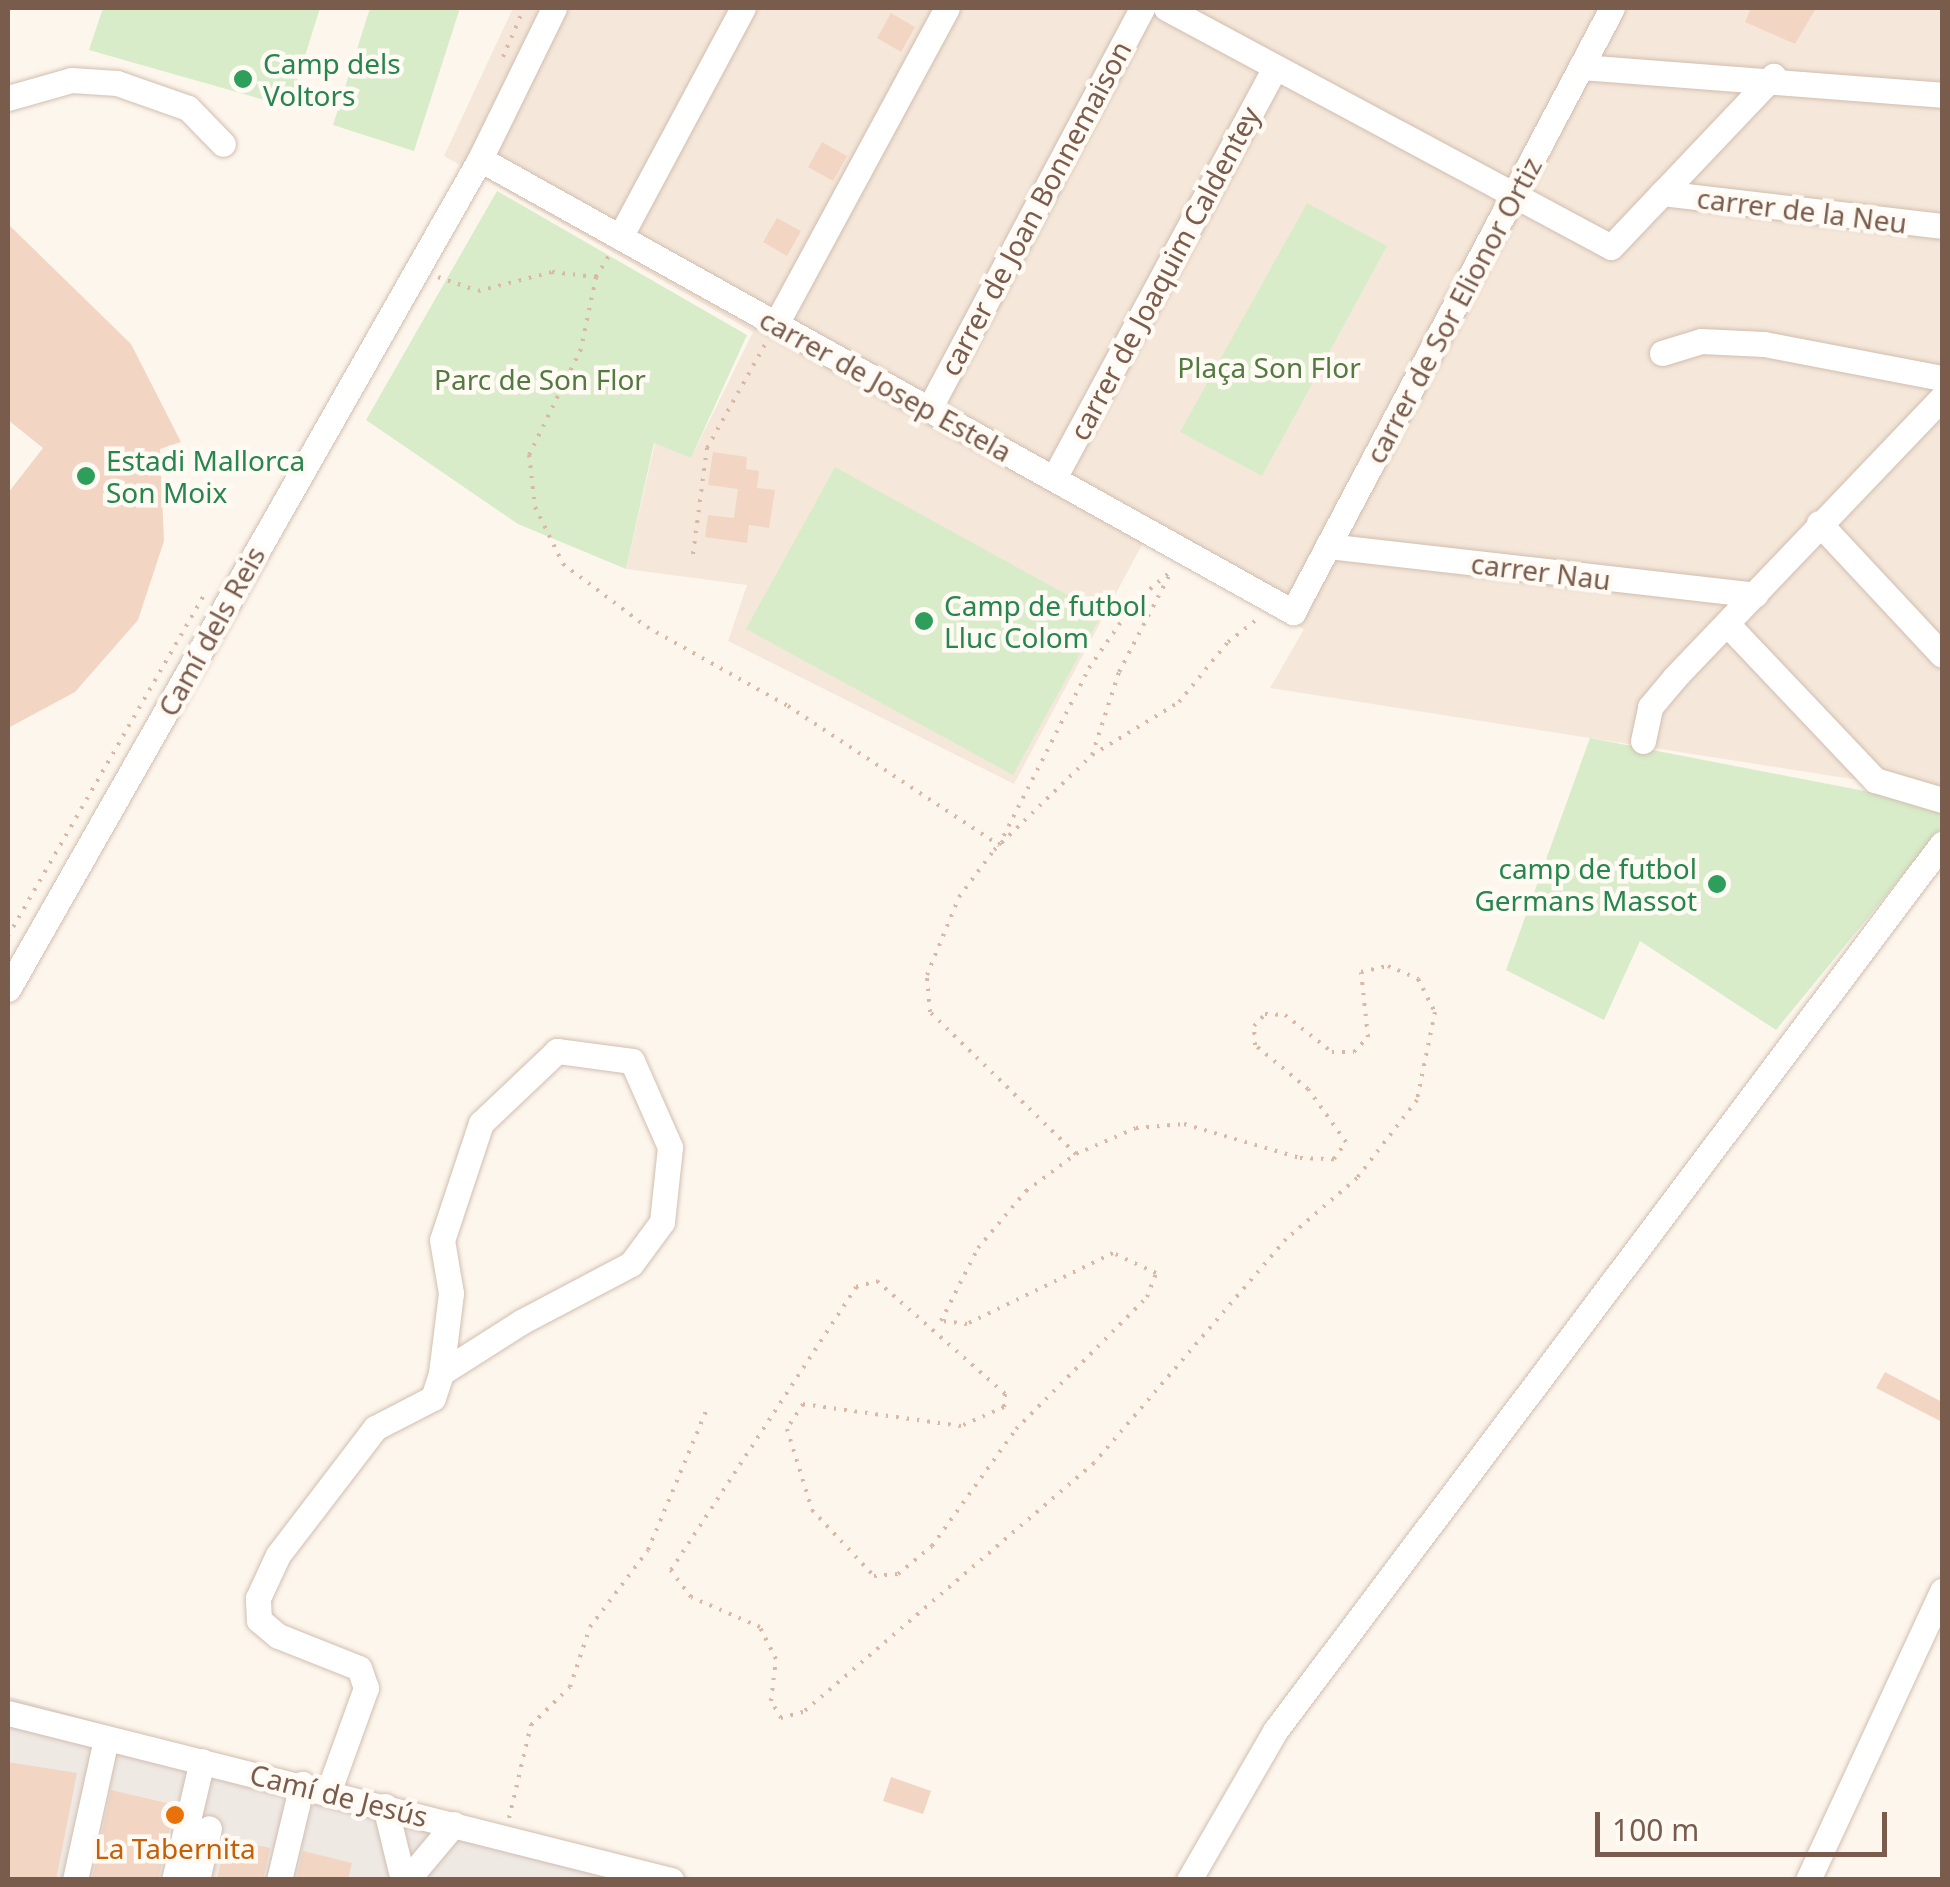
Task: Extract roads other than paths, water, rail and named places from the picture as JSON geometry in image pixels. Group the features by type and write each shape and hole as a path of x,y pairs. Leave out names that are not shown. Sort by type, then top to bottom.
{"street":[{"name":"Camí dels Reis","path":"8,990 480,159 554,8"},
{"path":"620,237 742,8"},
{"path":"776,324 948,8"},
{"name":"carrer de Joan Bonnemaison","path":"929,409 1142,8"},
{"path":"1166,8 1512,198 1610,247 1772,76"},
{"name":"carrer de Sor Elionor Ortiz","path":"1286,608 1328,546 1612,8"},
{"path":"1580,66 1772,76 1942,95"},
{"name":"carrer de Joaquim Caldentey","path":"1054,478 1275,68"},
{"path":"8,98 71,80 116,83 188,108 224,144"},
{"name":"carrer de Josep Estela","path":"480,159 1054,478 1173,559 1286,608"},
{"name":"carrer de la Neu","path":"1662,193 1942,226"},
{"path":"1662,353 1701,341 1764,344 1942,378"},
{"path":"1644,742 1650,707 1818,523 1942,398"},
{"path":"1818,523 1942,654"},
{"name":"carrer Nau","path":"1328,546 1754,595"},
{"path":"1728,625 1875,780 1942,800"},
{"path":"1189,1880 1275,1731 1942,844"},
{"path":"329,1790 366,1688 359,1668 278,1636 260,1620 258,1598 278,1555 375,1428 433,1398 441,1374 451,1293 442,1240 481,1123 557,1051 632,1061 670,1147 662,1222 631,1264 441,1374"},
{"path":"1808,1880 1942,1592"},
{"name":"Camí de Jesús","path":"8,1713 329,1790 671,1880"},
{"path":"75,1880 106,1739"},
{"path":"174,1880 202,1761"},
{"path":"279,1880 302,1784"},
{"path":"384,1806 405,1880"},
{"path":"405,1880 454,1824"},
{"path":"197,1880 209,1828"}],"place":[{"name":"Camp dels Voltors","path":"243,79"},
{"name":"Estadi Mallorca Son Moix","path":"86,476"},
{"name":"Camp de futbol Lluc Colom","path":"924,621"},
{"name":"camp de futbol Germans Massot","path":"1717,884"},
{"name":"La Tabernita","path":"175,1815"}],"park label":[{"name":"Plaça Son Flor","path":"1269,367"},
{"name":"Parc de Son Flor","path":"540,379"}]}
